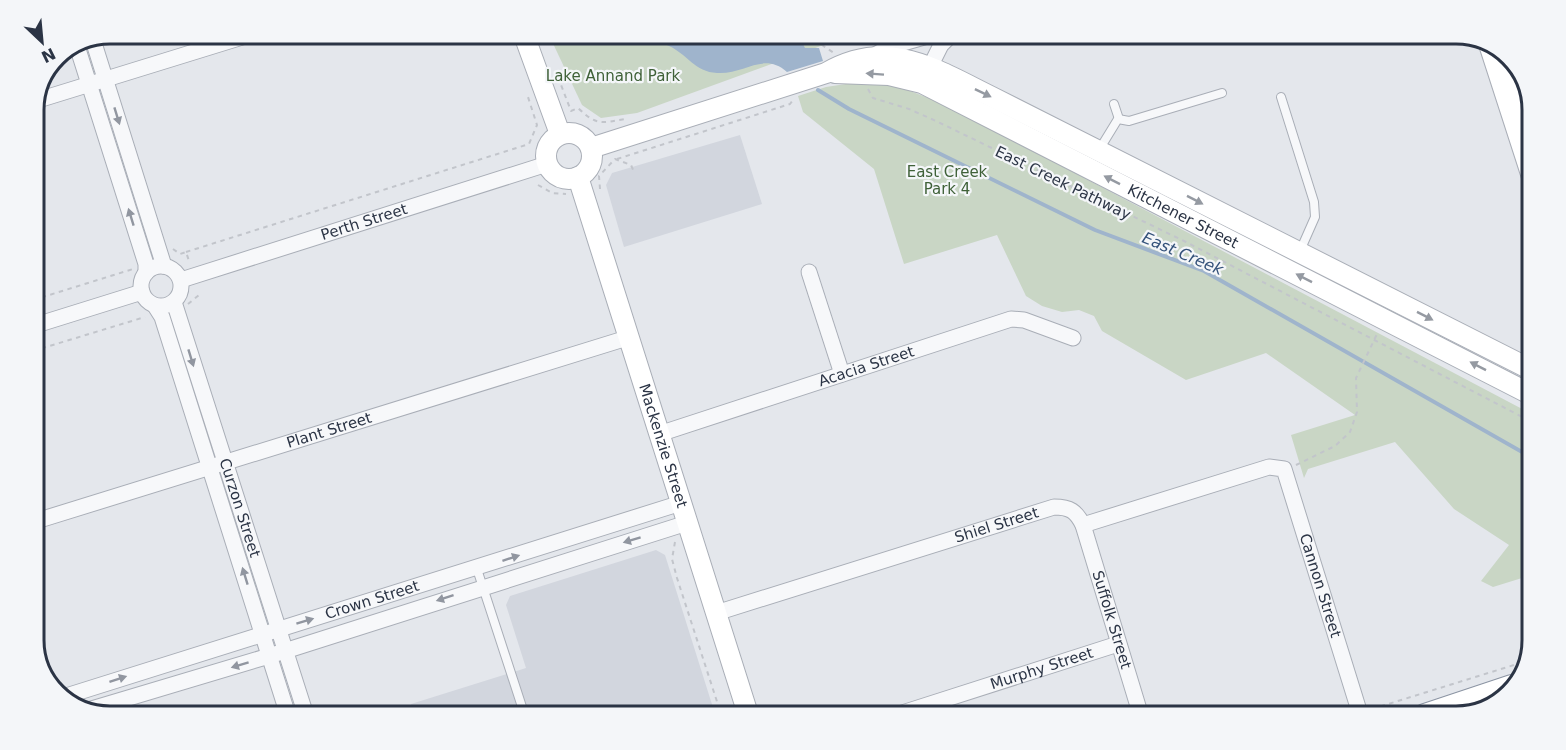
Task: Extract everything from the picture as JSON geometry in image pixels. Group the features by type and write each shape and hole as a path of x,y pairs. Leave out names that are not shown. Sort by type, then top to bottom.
{"highway":[{"path":"1464,706 1487,699"}],"main road":[{"path":"527,44 560,134"},
{"name":"Kitchener Street","path":"872,64 897,57 926,75 1522,390"},
{"path":"591,148 795,89 832,65 872,64"},
{"path":"1507,67 1522,133"},
{"path":"1511,72 1519,90"},
{"name":"Kitchener Street","path":"926,75 1099,151 1396,302 1521,361"},
{"path":"571,133 582,136 591,148 592,162 578,177 560,177 547,164 546,154 549,144 560,134 571,133"},
{"name":"Mackenzie Street","path":"578,177 681,503 679,525 716,613 745,706"},
{"path":"1387,319 1396,302"}],"street":[{"path":"45,99 220,44"},
{"path":"872,64 890,47 900,44"},
{"path":"926,75 942,44"},
{"path":"95,46 164,266"},
{"path":"79,52 146,264 138,268"},
{"name":"Perth Street","path":"181,280 547,164"},
{"path":"138,268 164,266 173,269 181,280 180,306 168,306 153,312"},
{"path":"44,323 142,292 138,268"},
{"path":"809,273 842,374"},
{"name":"Curzon Street","path":"142,292 153,312 160,312 279,629 302,706"},
{"name":"Curzon Street","path":"180,306 217,464 262,634 285,706"},
{"name":"Acacia Street","path":"659,434 1011,320 1024,320 1073,338"},
{"name":"Plant Street","path":"44,519 627,338"},
{"path":"1083,525 1269,467 1284,469"},
{"name":"Cannon Street","path":"1284,469 1363,706"},
{"name":"Crown Street","path":"71,694 477,569 681,503"},
{"name":"Shiel Street","path":"716,613 1054,507 1066,507 1076,512 1083,525"},
{"name":"Crown Street","path":"104,706 269,656 679,525"},
{"name":"Suffolk Street","path":"1083,525 1138,706"},
{"name":"Murphy Street","path":"924,706 1118,644"}],"lane":[{"path":"1119,119 1129,121 1222,93"},
{"path":"1281,97 1314,202 1315,218 1299,253"},
{"path":"1114,104 1119,119"},
{"path":"1099,151 1119,119"},
{"path":"477,569 522,706"}],"path":[{"path":"818,44 822,45 832,65"},
{"name":"East Creek Pathway","path":"872,64 868,92 873,98 909,109 936,121 1186,242 1522,417"},
{"path":"615,159 790,104 795,89"},
{"path":"571,111 578,108 592,122 629,119"},
{"path":"167,250 175,249 177,253 186,252 522,147 533,140 537,124"},
{"path":"612,156 631,165 634,172"},
{"path":"538,185 552,193 566,194"},
{"path":"186,252 189,261"},
{"path":"129,276 138,268"},
{"path":"44,297 138,268"},
{"path":"180,306 199,294"},
{"path":"44,348 147,316 153,312"},
{"path":"1284,469 1335,446 1350,432 1357,412 1356,378 1369,356 1374,339"},
{"path":"679,525 672,560 718,706"},
{"path":"1387,706 1518,664"}],"shaded area":[{"path":"740,135 762,204 624,247 606,185 612,173"},
{"path":"656,550 665,555 712,706 412,706 411,704 526,668 506,605 510,596"}],"green space":[{"name":"Lake Annand Park","path":"553,44 826,44 637,113 601,118 582,105"},
{"name":"East Creek Park 4","path":"859,82 894,85 942,103 1522,409 1522,578 1493,587 1481,581 1509,545 1454,509 1395,442 1308,469 1304,478 1291,435 1355,415 1266,353 1186,380 1102,331 1094,316 1079,310 1062,312 1042,306 1026,296 997,235 904,264 874,169 803,112 798,96 826,87"}],"water":[{"path":"663,44 803,44 805,48 819,48 823,61 787,72 778,66 761,64 727,73 717,73 697,66 675,49"}],"waterway":[{"name":"East Creek","path":"818,90 849,109 1095,230 1204,271 1522,452"}]}
